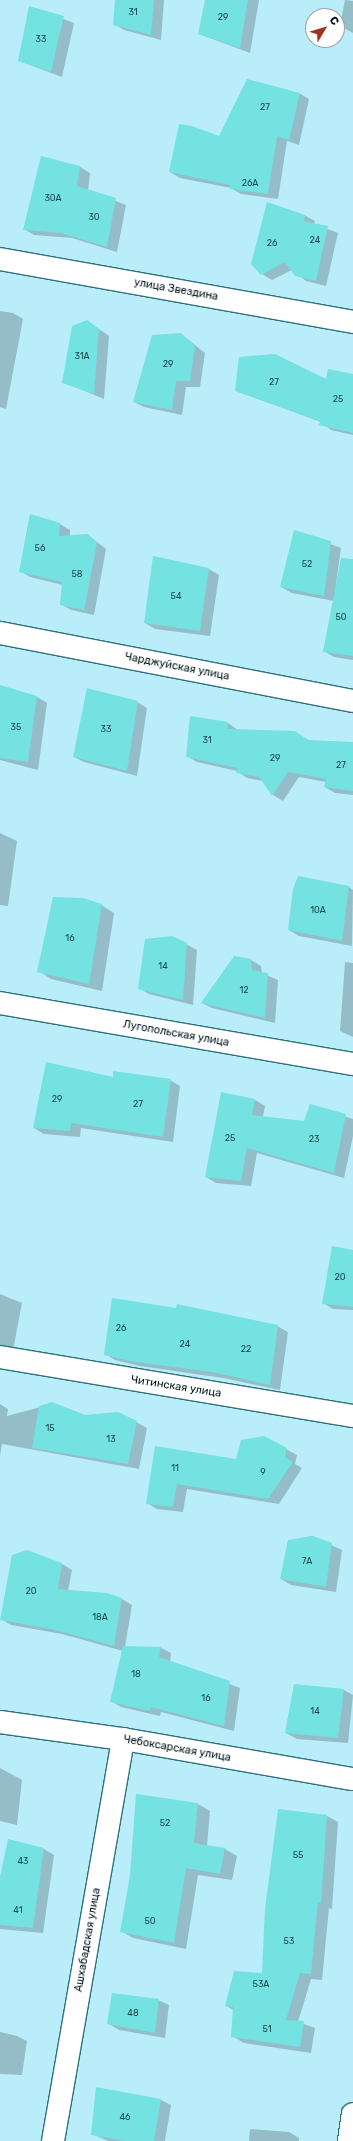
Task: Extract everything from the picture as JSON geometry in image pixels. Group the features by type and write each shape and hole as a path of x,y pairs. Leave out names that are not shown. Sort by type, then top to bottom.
{"street":[{"name":"улица Звездина","path":"0,258 353,322"},
{"name":"Чарджуйская улица","path":"0,633 353,701"},
{"name":"Лугопольская улица","path":"0,1003 353,1064"},
{"name":"Читинская улица","path":"0,1357 353,1416"},
{"name":"Чебоксарская улица","path":"0,1722 123,1739 353,1779"},
{"name":"Ашхабадская улица","path":"53,2141 123,1739"},
{"path":"349,2141 353,2114"}],"building":[{"path":"115,0 154,0 151,35 113,25"},
{"path":"205,0 248,0 240,48 198,34"},
{"path":"29,6 64,16 51,72 18,61"},
{"path":"247,79 300,93 289,140 277,136 268,194 230,189 230,185 169,172 179,124 192,126 219,136"},
{"path":"41,156 80,166 77,186 116,198 107,247 61,233 23,230"},
{"path":"267,202 305,215 304,221 328,226 316,281 295,276 285,262 261,275 251,264"},
{"path":"87,320 99,329 94,394 62,383 72,326"},
{"path":"181,333 195,346 190,381 176,381 172,410 133,402 152,335"},
{"path":"275,354 326,379 328,369 353,374 353,433 319,425 320,421 235,391 239,357"},
{"path":"30,514 60,523 59,536 88,534 97,543 84,610 60,605 62,582 19,572"},
{"path":"294,530 331,541 324,596 280,587"},
{"path":"153,556 209,568 200,631 144,623"},
{"path":"341,558 353,559 353,656 323,652"},
{"path":"0,685 37,696 28,762 0,758"},
{"path":"87,688 138,701 127,771 73,757"},
{"path":"190,716 228,722 227,729 295,731 308,740 353,742 353,791 324,787 326,779 288,772 272,796 259,777 236,773 237,768 186,757"},
{"path":"298,876 349,886 342,941 288,930 293,889"},
{"path":"53,897 83,898 102,904 89,984 37,972"},
{"path":"172,936 187,943 183,1000 138,989 145,939"},
{"path":"234,956 251,959 252,970 268,973 265,1018 201,1003"},
{"path":"46,1062 113,1077 113,1071 171,1079 163,1137 71,1123 70,1131 33,1128"},
{"path":"221,1092 255,1099 252,1115 304,1121 310,1104 346,1114 334,1173 247,1148 241,1181 205,1177"},
{"path":"332,1246 353,1250 353,1307 322,1304"},
{"path":"112,1298 176,1308 177,1304 278,1325 270,1385 212,1372 129,1361 104,1355"},
{"path":"52,1402 85,1415 118,1412 137,1421 128,1464 32,1448 39,1406"},
{"path":"264,1436 287,1448 285,1457 293,1462 268,1499 177,1484 173,1507 146,1504 155,1446 236,1459 241,1440"},
{"path":"313,1536 332,1543 326,1587 280,1579 288,1540"},
{"path":"27,1550 62,1563 58,1589 107,1593 122,1598 114,1646 51,1629 0,1620 12,1555"},
{"path":"123,1646 161,1647 159,1657 230,1681 224,1726 151,1707 150,1711 110,1702"},
{"path":"294,1684 344,1689 338,1738 285,1733"},
{"path":"136,1794 198,1803 194,1843 225,1848 220,1874 186,1868 174,1943 120,1932 130,1875"},
{"path":"278,1809 327,1815 321,1903 318,1902 311,1974 300,1973 286,2020 304,2021 300,2047 231,2037 233,2007 225,2006 234,1971 262,1973 265,1909"},
{"path":"8,1839 44,1848 33,1928 0,1925 0,1877"},
{"path":"112,1993 159,1999 155,2033 107,2024"},
{"path":"96,2087 161,2099 154,2141 125,2141 91,2135"}]}
